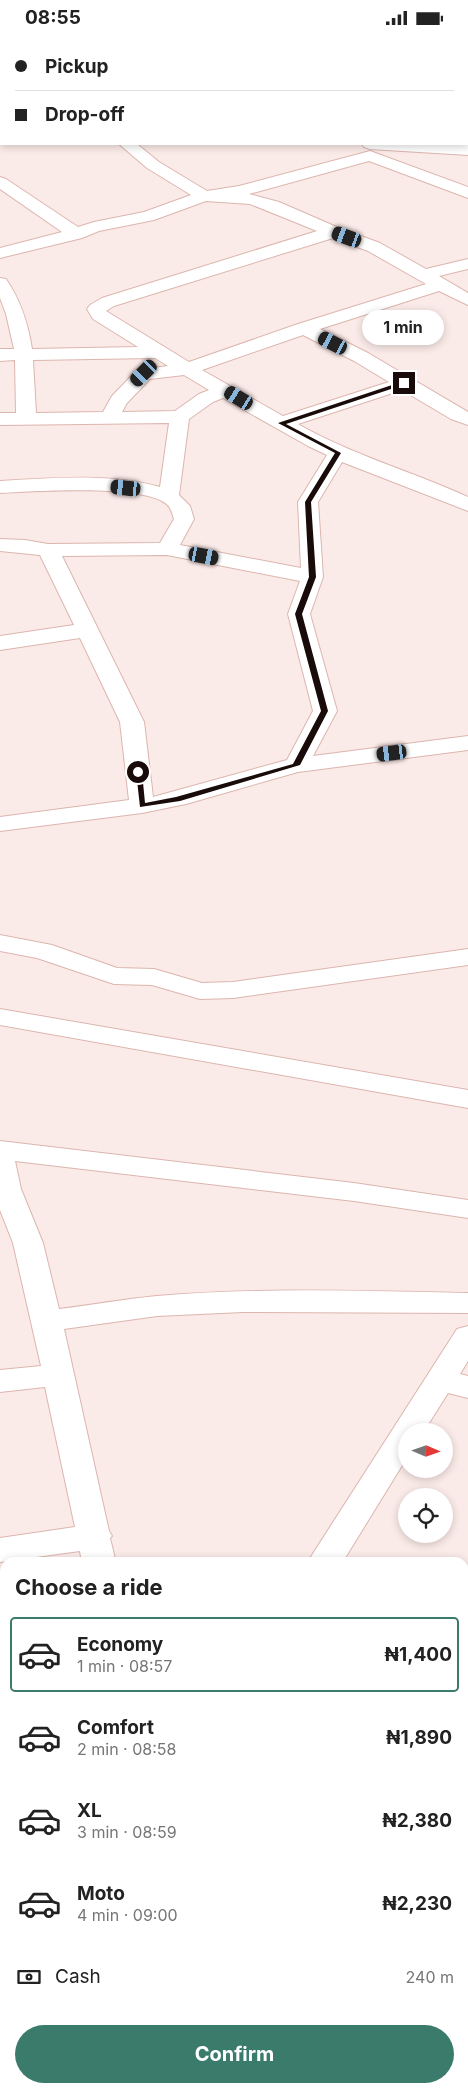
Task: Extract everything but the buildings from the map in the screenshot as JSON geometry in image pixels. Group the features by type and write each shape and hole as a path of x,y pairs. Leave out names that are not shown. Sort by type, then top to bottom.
{"street":[{"path":"128,145 153,165 204,196 252,199 374,247 468,300"},
{"path":"370,148 468,193"},
{"path":"0,253 76,234 94,227 148,216 204,196 240,191 370,148 468,150"},
{"path":"0,182 76,234"},
{"path":"333,232 108,302 96,309 99,315 159,352 281,423 338,453 431,487 468,505"},
{"path":"424,275 468,263"},
{"path":"109,418 119,399 144,373 187,369 304,328 441,285"},
{"path":"2,288 11,302 25,355 26,419"},
{"path":"304,328 468,419"},
{"path":"0,355 159,352"},
{"path":"281,423 404,383"},
{"path":"0,419 180,417 206,397 225,390"},
{"path":"169,496 180,417"},
{"path":"296,765 325,711 299,614 312,577 308,502 338,453"},
{"path":"0,487 62,484 108,486 143,490 169,496 179,503 184,519 167,549"},
{"path":"0,545 25,546 48,550 167,549 312,577"},
{"path":"48,550 132,722 142,806"},
{"path":"0,643 87,630"},
{"path":"0,823 142,806 177,799 296,765 468,743"},
{"path":"0,943 43,951 114,976 154,977 200,991 233,990 468,957"},
{"path":"0,1017 468,1099"},
{"path":"0,1150 354,1192 468,1209"},
{"path":"0,1155 6,1189 28,1243 97,1549 0,1550"},
{"path":"47,1321 157,1306 243,1302 468,1303"},
{"path":"328,1557 453,1384 468,1336"},
{"path":"0,1381 57,1375"}],"route":[{"path":"138,772 142,806 177,799 296,765 325,711 299,614 312,577 308,502 338,453 281,423 404,383"}]}
